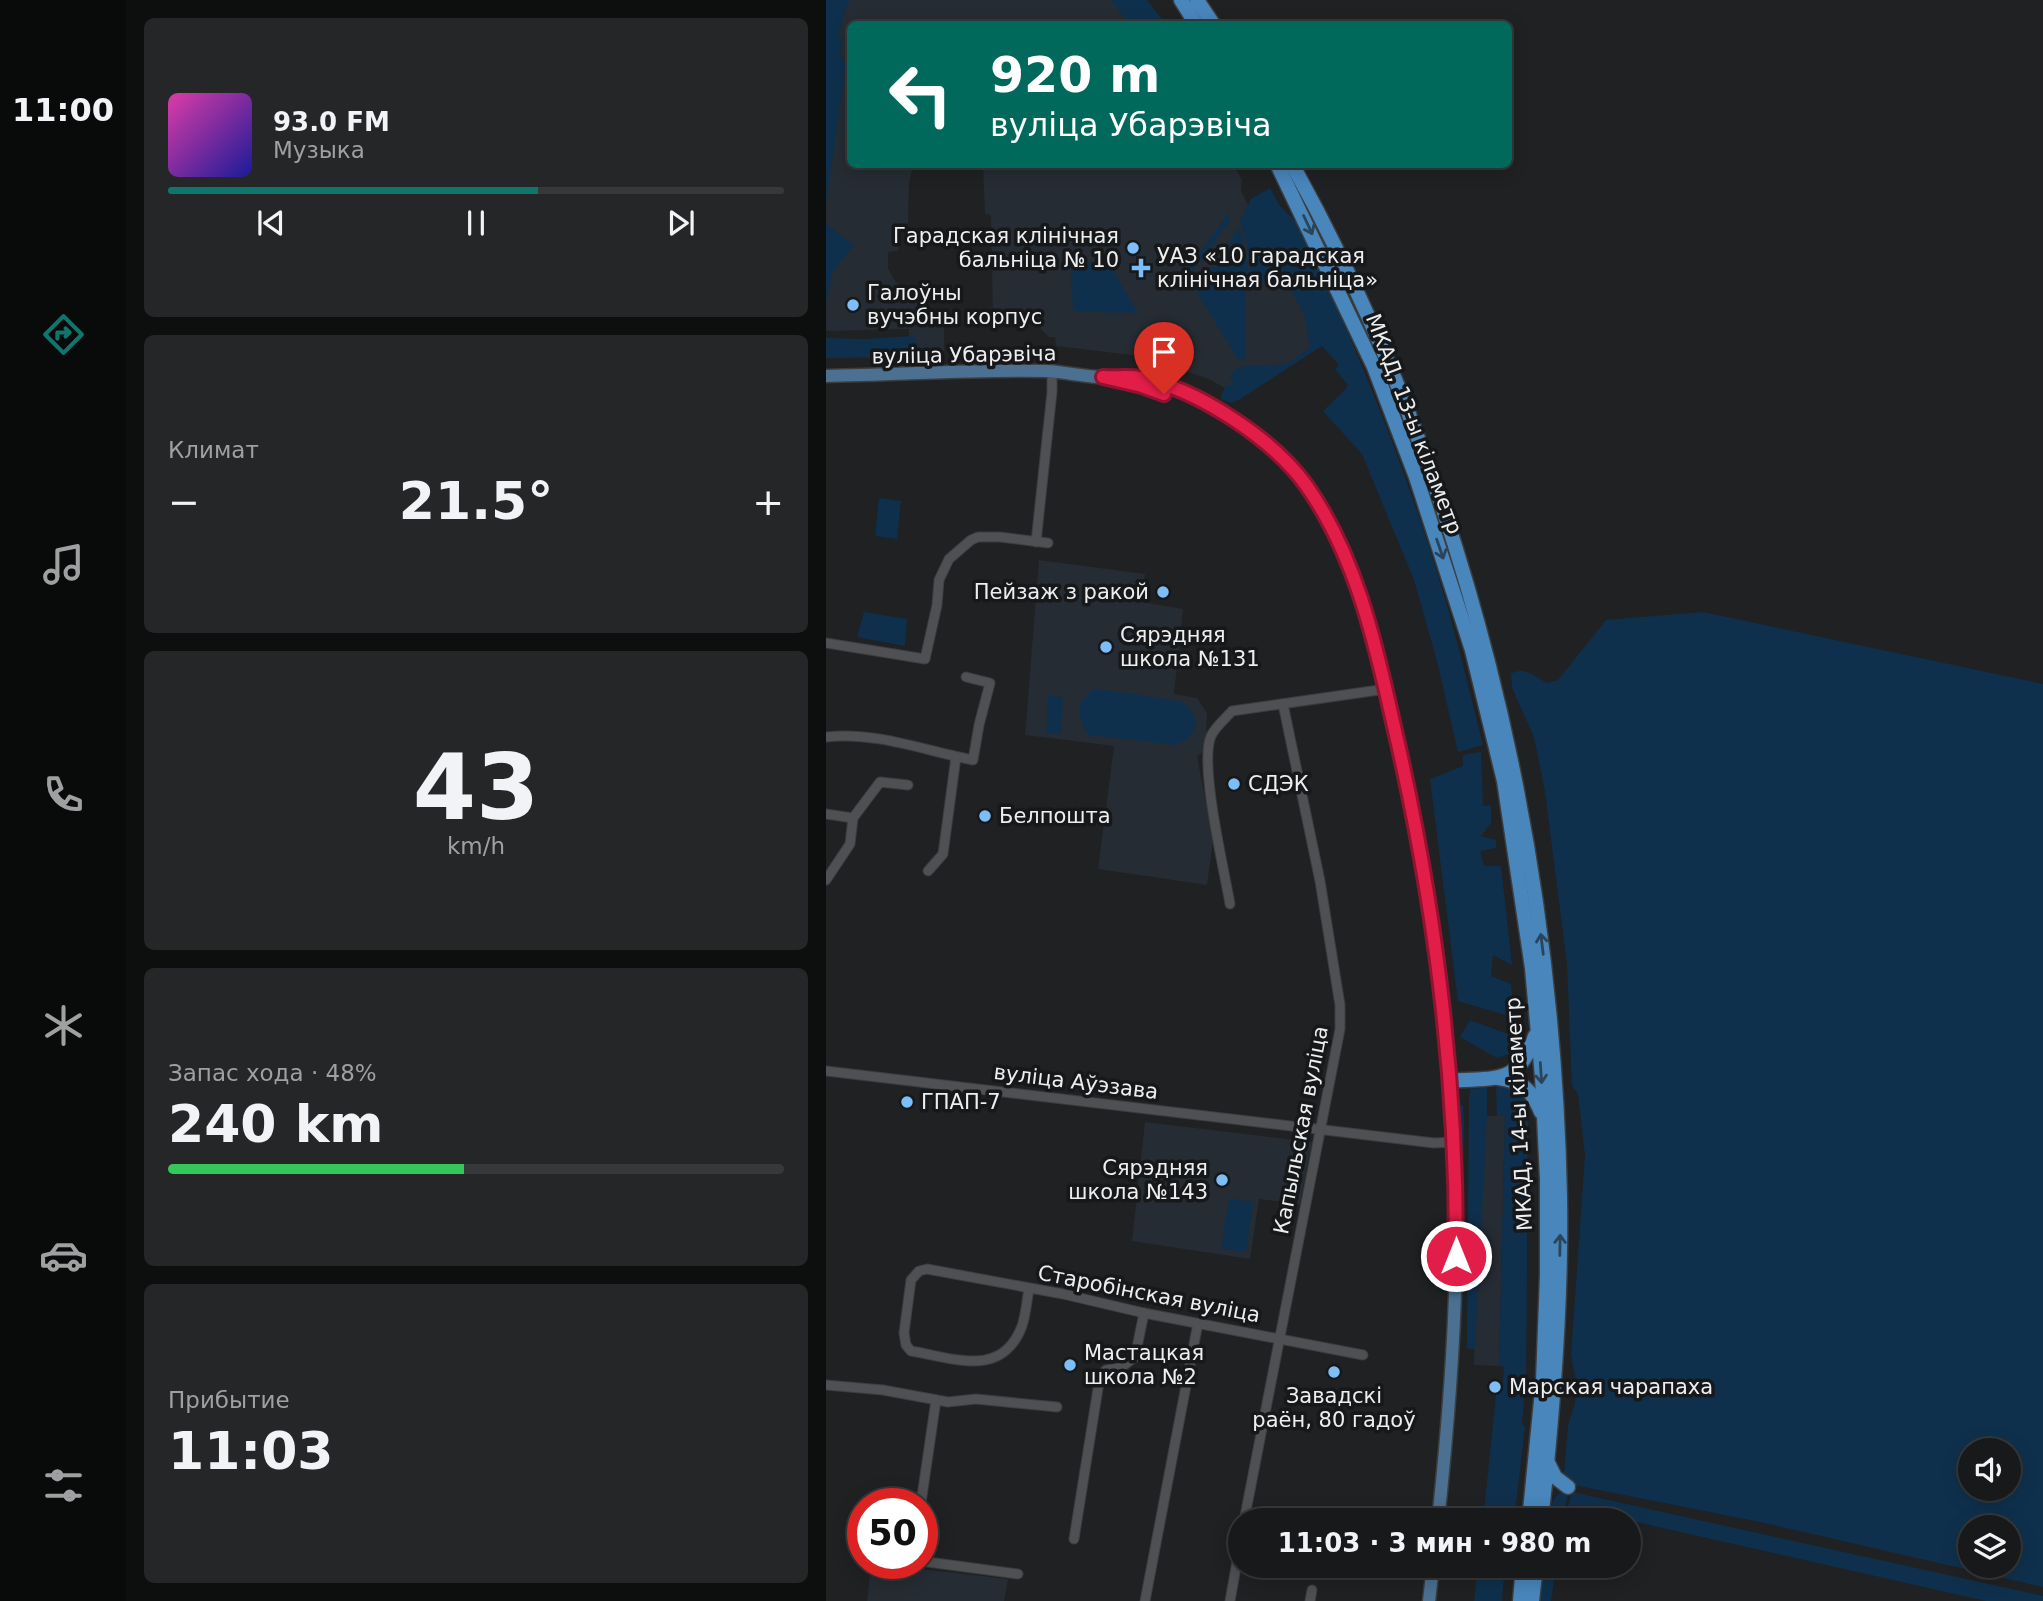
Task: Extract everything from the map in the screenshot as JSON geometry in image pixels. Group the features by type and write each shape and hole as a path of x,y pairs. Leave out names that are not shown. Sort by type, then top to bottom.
{"highway":[{"path":"1181,0 1194,21"},
{"path":"1197,0 1211,21"},
{"name":"МКАД, 13-ы кіламетр","path":"1279,168 1374,367 1416,477 1493,708"},
{"name":"МКАД, 13-ы кіламетр","path":"1294,168 1384,352 1415,428 1458,555 1493,708"},
{"name":"МКАД, 14-ы кіламетр","path":"1493,708 1516,854 1538,1028 1544,1119 1547,1275 1543,1381 1530,1508"},
{"name":"МКАД, 14-ы кіламетр","path":"1493,708 1526,838 1538,919 1557,1109 1559,1279 1554,1385 1543,1508"},
{"path":"1450,1082 1493,1078 1512,1072 1524,1063 1538,1028"},
{"path":"1493,1078 1522,1084 1536,1100 1544,1119"},
{"path":"1547,1459 1555,1478 1568,1488 1560,1489 1547,1508"},
{"path":"1520,1601 1523,1578"},
{"path":"1532,1601 1535,1578"}],"main road":[{"name":"вуліца Убарэвіча","path":"826,376 1052,372 1141,378 1214,407 1273,451 1305,484 1344,554 1365,611 1386,689 1411,802 1426,882 1443,1003 1454,1142 1455,1277 1450,1385 1439,1508"},
{"path":"1429,1601 1432,1578"}],"street":[{"path":"1036,542 1052,372"},
{"path":"826,643 925,659 937,605 939,580 949,559 978,537 1048,543"},
{"path":"826,737 862,737 896,742 973,760 990,682 966,677"},
{"path":"1230,904 1209,784 1208,751 1212,734 1232,711 1386,689"},
{"name":"Капыльская вуліца","path":"1246,1508 1340,1028 1340,1005 1320,881 1283,704"},
{"path":"928,871 943,854 956,757"},
{"path":"826,880 850,844 853,818 880,782 908,785"},
{"path":"826,814 853,818"},
{"name":"вуліца Аўэзава","path":"826,1070 1434,1143 1454,1142"},
{"name":"Старобінская вуліца","path":"1029,1287 1023,1324 1013,1346 997,1357 966,1362 911,1351 906,1345 904,1333 911,1280 919,1271 927,1269 1029,1287 1144,1313 1363,1355"},
{"path":"1074,1538 1100,1376 1106,1370 1120,1368 1135,1357 1144,1313"},
{"path":"1145,1601 1198,1323"},
{"path":"826,1385 883,1390 948,1402 976,1399 1057,1407"},
{"path":"923,1488 936,1400"},
{"path":"938,1563 1018,1574"},
{"path":"1230,1601 1234,1578"},
{"path":"1310,1601 1312,1590"}],"shaded area":[{"path":"826,0 1131,0 1147,21 847,21 847,168 912,168 909,184 908,226 897,226 900,239 898,251 888,252 888,268 895,281 944,321 944,351 909,352 909,329 826,331"},
{"path":"826,0 850,0 839,37 842,37 840,54 846,65 826,204"},
{"path":"1111,0 1147,0 1164,21 1127,21"},
{"name":"УАЗ «10 гарадская клінічная бальніца»","path":"983,168 1235,168 1242,179 1241,191 1248,205 1328,341 1242,398 1209,379 1139,356 1056,346 1055,337 1049,337 1034,322 993,322 991,215 985,214"},
{"path":"1270,188 1280,206 1299,225 1343,320 1383,418 1435,566 1483,745 1458,752 1437,661 1414,580 1362,454 1323,411 1346,389 1347,384 1335,369 1339,365 1322,346 1240,399 1231,403 1221,399 1227,384 1232,386 1234,381 1229,378 1237,367 1287,364 1310,348 1305,316 1288,284 1252,282 1246,236 1239,223 1251,199"},
{"path":"1230,211 1230,221 1190,274 1189,267"},
{"path":"826,224 854,245 833,271 826,302"},
{"path":"1238,228 1243,236 1250,278 1242,274 1207,275"},
{"path":"1070,260 1110,265 1138,313 1073,310"},
{"path":"1197,284 1245,285 1244,361 1238,360 1198,294"},
{"path":"913,336 926,357 826,358 826,338"},
{"path":"879,498 901,501 897,539 875,536"},
{"name":"Сярэдняя школа №131","path":"1039,560 1145,574 1142,602 1183,609 1174,694 1197,698 1207,713 1206,741 1202,753 1197,756 1213,841 1207,885 1098,869 1114,746 1025,735"},
{"path":"864,612 907,619 905,646 857,637"},
{"path":"1703,612 2043,684 2043,1587 2004,1578 2021,1578 2021,1515 1958,1515 1958,1567 1765,1523 1574,1485 1564,1474 1568,1425 1575,1404 1576,1381 1571,1355 1585,1155 1578,1094 1572,1086 1567,964 1545,792 1534,737 1512,688 1511,674 1524,671 1547,683 1558,680 1606,620"},
{"path":"1096,689 1181,701 1193,713 1196,725 1194,731 1175,745 1089,735 1082,722 1080,709 1084,698"},
{"path":"1048,696 1063,697 1061,734 1046,733"},
{"path":"1481,752 1483,806 1491,806 1491,823 1481,836 1496,840 1496,848 1480,851 1484,866 1501,866 1512,965 1493,955 1491,976 1511,984 1515,1018 1458,1001 1430,779 1463,766 1463,755"},
{"path":"1470,1020 1521,1039 1520,1050 1497,1058 1460,1037"},
{"path":"1510,1086 1521,1091 1526,1102 1528,1123 1526,1382 1522,1423 1525,1427 1516,1508 1484,1508 1496,1395 1502,1392 1504,1367 1499,1366 1505,1116 1497,1116 1496,1087"},
{"path":"1487,1087 1475,1350 1467,1348 1469,1098 1470,1089"},
{"path":"1460,1105 1463,1106 1464,1122 1462,1362 1458,1122"},
{"path":"1481,1116 1505,1116 1499,1366 1474,1365"},
{"name":"Сярэдняя школа №143","path":"1145,1122 1312,1142 1300,1204 1259,1199 1250,1259 1132,1241"},
{"path":"1229,1198 1253,1202 1246,1252 1221,1249"},
{"path":"1569,1491 1564,1508 1551,1508 1554,1500 1560,1493"},
{"path":"1572,1492 2043,1596 2043,1601 1986,1601 1641,1523 1641,1508 1568,1508"},
{"path":"938,1571 1008,1579 1004,1601 867,1601 869,1579 938,1579"},
{"path":"1477,1578 1504,1578 1502,1601 1474,1601"},
{"path":"1543,1578 1554,1578 1551,1601 1540,1601"}],"place":[{"name":"Гарадская клінічная бальніца № 10","path":"1133,248"},
{"name":"УАЗ «10 гарадская клінічная бальніца»","path":"1141,268"},
{"name":"Галоўны вучэбны корпус","path":"853,305"},
{"name":"Пейзаж з ракой","path":"1163,592"},
{"name":"Сярэдняя школа №131","path":"1106,647"},
{"name":"СДЭК","path":"1234,784"},
{"name":"Белпошта","path":"985,816"},
{"name":"ГПАП-7","path":"907,1102"},
{"name":"Сярэдняя школа №143","path":"1222,1180"},
{"name":"Мастацкая школа №2","path":"1070,1365"},
{"name":"Завадскі раён, 80 гадоў","path":"1334,1372"},
{"name":"Марская чарапаха","path":"1495,1387"}],"route":[{"path":"1164,394 1103,377 1141,378 1193,397 1214,407 1247,429 1273,451 1305,484 1330,526 1344,554 1365,611 1404,767 1435,942 1450,1082 1456,1256"}]}
